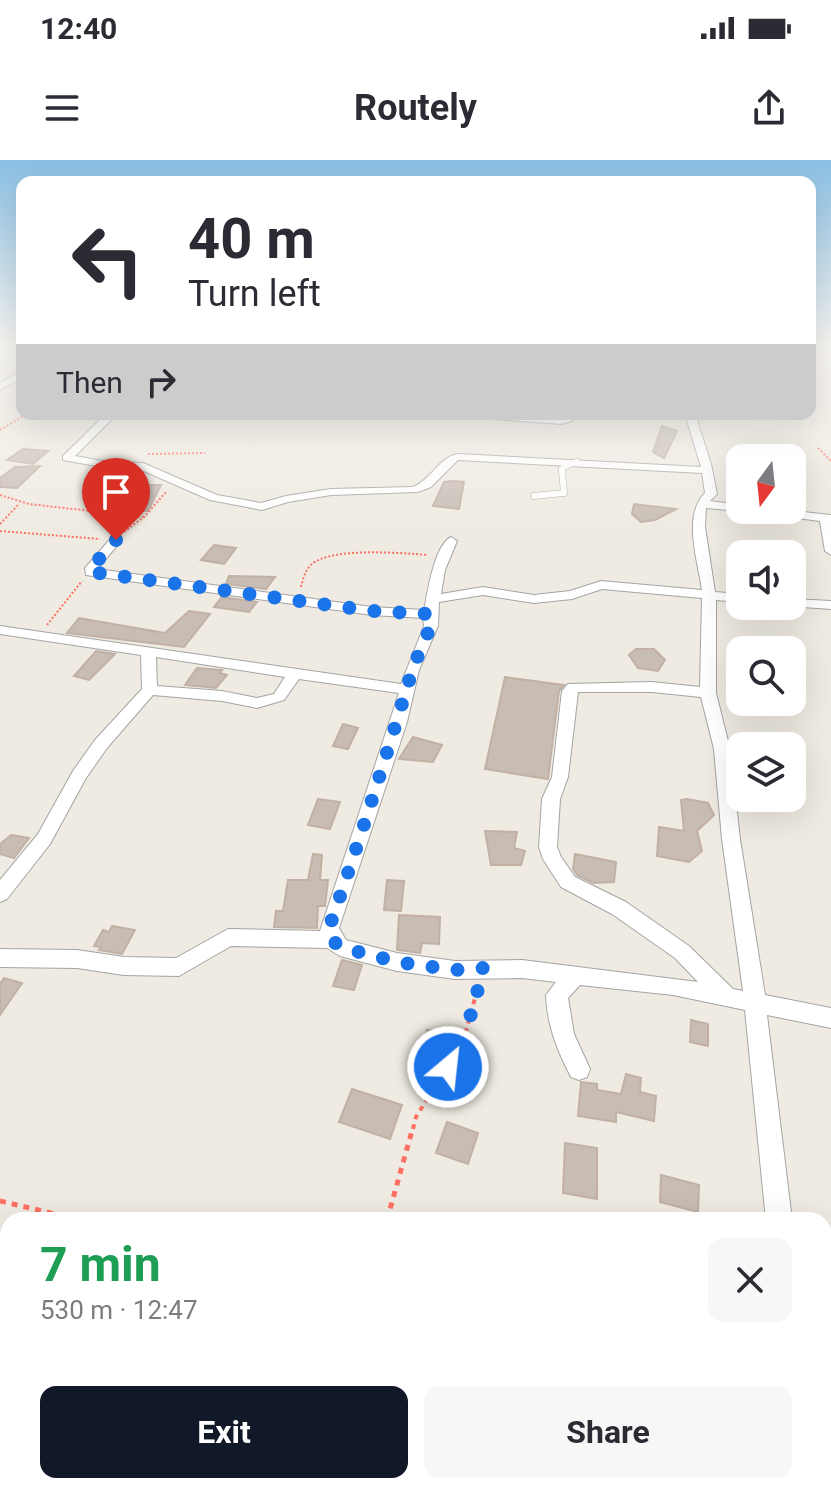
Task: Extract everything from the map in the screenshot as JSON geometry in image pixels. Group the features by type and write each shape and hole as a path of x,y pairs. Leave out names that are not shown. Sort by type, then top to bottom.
{"street":[{"path":"107,420 67,458 108,465 139,465 214,498 262,507 286,499 331,492 414,490 427,485 452,458 458,457 706,470"},
{"path":"692,420 711,494 701,504 699,527 709,595 708,693 722,749 731,839 782,1212"},
{"path":"701,504 726,507"},
{"path":"806,516 828,519 831,551"},
{"path":"90,571 116,540"},
{"path":"447,549 432,606 431,626 412,670 329,928 332,940 340,947 397,962 455,970 484,968 576,975 725,995 831,1018"},
{"path":"90,571 372,611 432,606 483,591 534,599 572,595 601,585 726,597"},
{"path":"806,604 831,605"},
{"path":"0,630 408,690"},
{"path":"0,894 44,839 79,775 101,744 149,690 151,672 148,652"},
{"path":"149,690 180,695 222,696 257,703 279,697 295,673"},
{"path":"708,693 652,687 573,687 560,777 551,799 548,847 568,882 619,908 682,952 725,995"},
{"path":"0,958 77,959 124,966 179,967 228,937 332,940"},
{"path":"576,975 557,995 557,1018 566,1047 579,1069"}],"lane":[{"path":"534,496 561,496 565,480 561,469 577,461"}],"path":[{"path":"818,448 831,461"},
{"path":"139,465 136,458 144,455 186,451 205,453"},
{"path":"0,531 116,540 144,517 165,492 188,487"},
{"path":"0,495 11,501"},
{"path":"0,502 113,510 144,517"},
{"path":"0,524 21,503"},
{"path":"298,600 307,569 323,557 447,549"},
{"path":"39,634 90,571"},
{"path":"389,1212 416,1117 463,1042 484,968"},
{"path":"0,1201 47,1212"}],"building":[{"path":"662,426 677,431 664,458 653,452"},
{"path":"23,449 48,451 33,464 7,460"},
{"path":"40,466 17,488 0,487 0,478 15,467"},
{"path":"444,482 464,482 459,509 433,506"},
{"path":"140,485 161,485 148,511 125,511"},
{"path":"634,504 676,509 655,520 641,522 632,514"},
{"path":"214,545 236,548 224,564 201,560"},
{"path":"229,576 275,577 266,589 226,584"},
{"path":"221,597 257,602 249,612 214,607"},
{"path":"189,611 210,614 184,647 67,633 79,618 165,633"},
{"path":"636,649 654,649 665,660 658,671 638,668 629,655"},
{"path":"96,651 115,654 89,680 74,676"},
{"path":"197,668 222,670 220,673 227,675 216,688 185,685"},
{"path":"505,677 564,685 559,691 548,779 485,769"},
{"path":"343,724 358,728 348,749 333,746"},
{"path":"413,737 442,745 433,762 399,759"},
{"path":"318,799 340,802 330,829 308,825"},
{"path":"681,800 708,803 714,815 697,831 702,851 689,862 657,856 659,827 684,831"},
{"path":"485,831 517,832 514,848 525,851 521,865 491,865"},
{"path":"11,835 29,838 14,858 0,854 0,844"},
{"path":"313,854 322,855 320,880 328,880 325,906 318,906 317,928 274,927 276,911 283,911 288,880 308,880"},
{"path":"575,854 616,862 614,882 593,883 577,875 573,869"},
{"path":"387,880 404,881 401,911 384,910"},
{"path":"399,915 440,917 439,944 422,943 420,953 397,950"},
{"path":"112,926 135,930 122,954 99,950 101,947 94,946 103,930 109,932"},
{"path":"342,960 362,965 354,990 333,986"},
{"path":"4,978 22,983 0,1015 0,984"},
{"path":"691,1020 708,1024 708,1046 690,1042"},
{"path":"427,1030 451,1034 447,1059 422,1055"},
{"path":"626,1074 641,1078 640,1092 656,1096 654,1121 616,1112 616,1122 578,1116 581,1082 597,1084 597,1090 621,1094"},
{"path":"352,1089 402,1105 390,1139 339,1122"},
{"path":"447,1122 478,1133 468,1164 436,1153"},
{"path":"565,1143 597,1148 597,1199 563,1193"},
{"path":"661,1175 699,1185 698,1212 660,1202"}],"route":[{"path":"116,540 91,568 91,572 372,611 430,614 431,626 412,670 399,722 329,928 332,940 340,947 397,962 455,970 484,968 463,1042 448,1067"}]}
